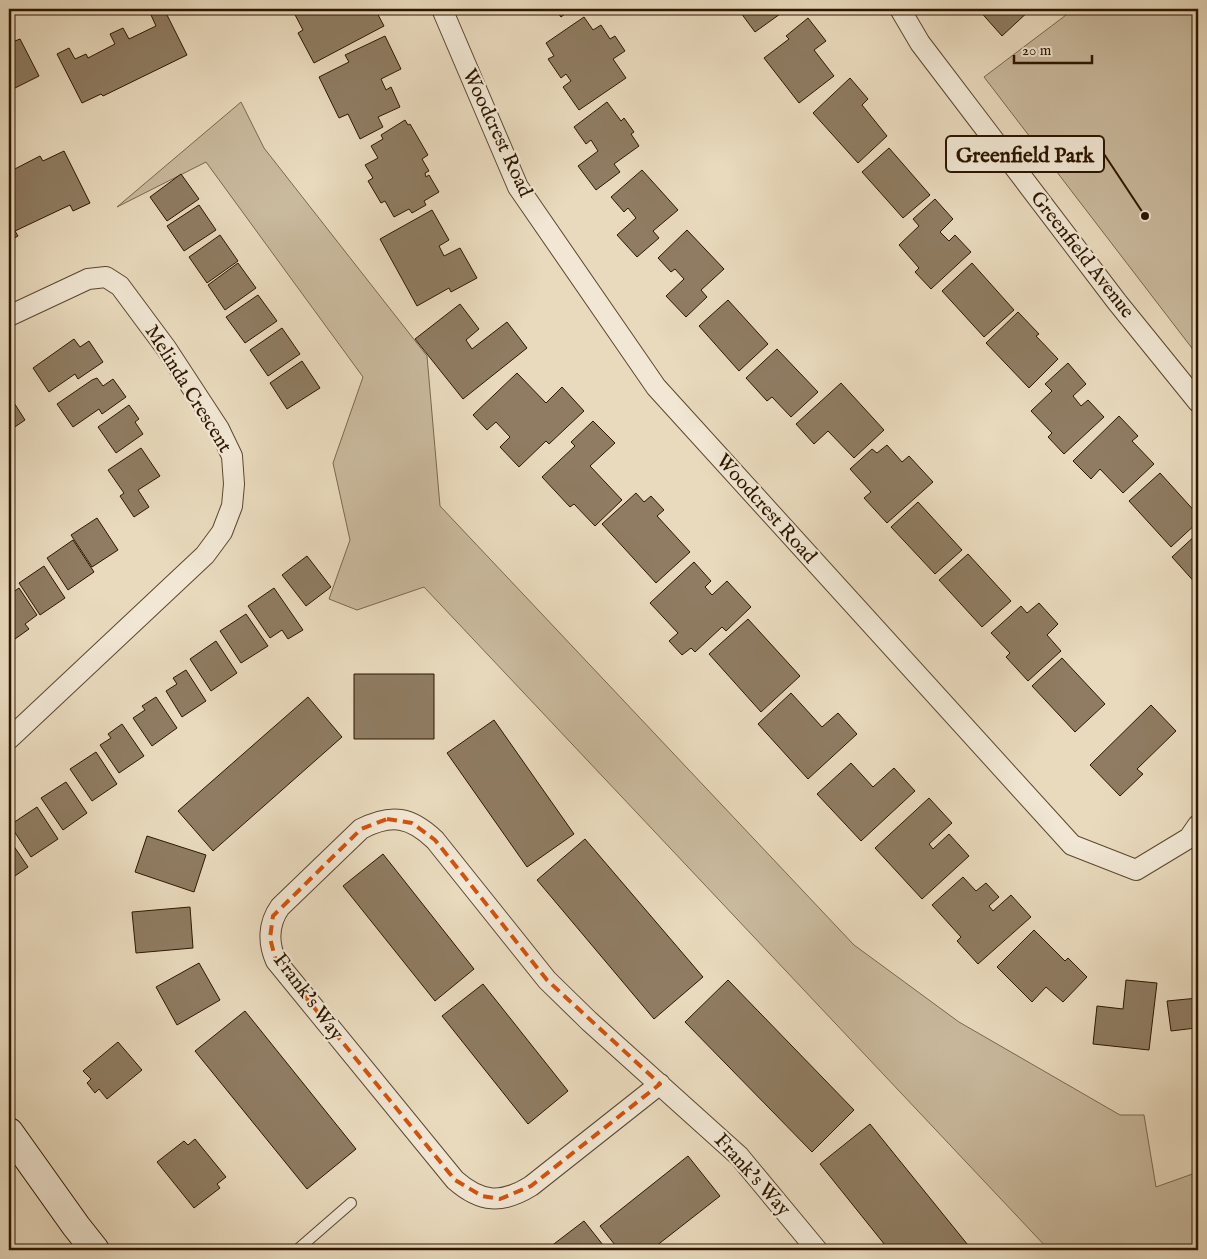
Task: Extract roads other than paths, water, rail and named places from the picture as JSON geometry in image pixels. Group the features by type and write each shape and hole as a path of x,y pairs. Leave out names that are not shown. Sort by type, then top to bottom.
{"main road":[{"path":"9,1132 42,1180 95,1250"}],"street":[{"name":"Woodcrest Road","path":"442,9 518,187 656,387 1072,846 1136,870 1189,838 1198,825"},
{"name":"Greenfield Avenue","path":"900,9 920,43 1063,232 1198,402"},
{"name":"Melinda Crescent","path":"9,316 88,279 106,277 120,286 166,348 219,429 232,456 234,484 232,506 222,532 205,555 9,739"},
{"name":"Frank's Way","path":"660,1084 532,1186 517,1195 500,1199 482,1196 467,1190 455,1180 276,961 271,950 270,938 274,916 280,907 361,829 388,819 412,822 435,840 547,980 588,1021 660,1084 740,1156 817,1250"}],"lane":[{"path":"296,1250 351,1203"}],"place":[{"name":"Greenfield Park","path":"1145,216"}]}
